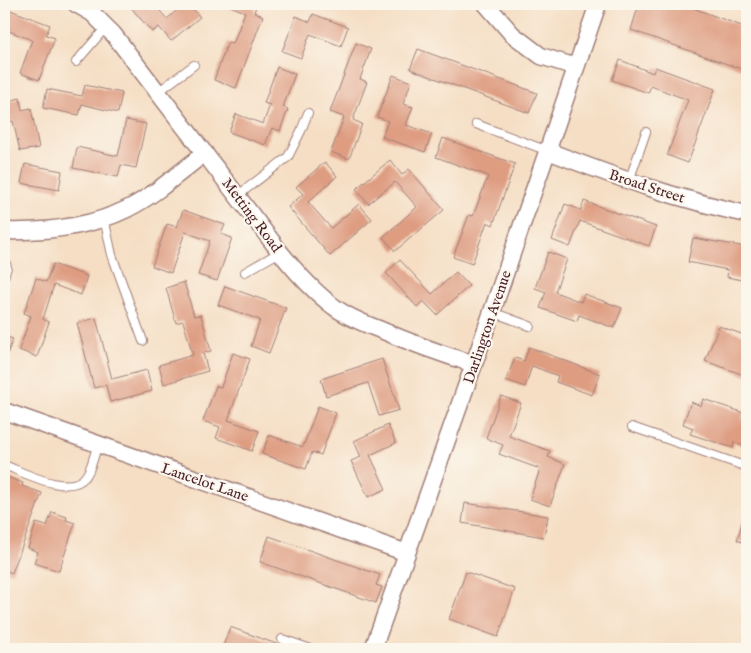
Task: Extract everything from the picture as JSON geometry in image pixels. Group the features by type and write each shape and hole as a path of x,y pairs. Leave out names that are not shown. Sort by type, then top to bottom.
{"street":[{"name":"Metting Road","path":"79,4 107,26 280,252 317,293 342,312 358,321 416,345 474,364"},
{"path":"486,4 512,34 542,56 576,67"},
{"name":"Darlington Avenue","path":"373,649 598,4"},
{"name":"Broad Street","path":"548,151 672,195 747,214"},
{"path":"4,231 53,228 104,218 129,208 143,199 205,152"},
{"name":"Lancelot Lane","path":"4,411 407,553"}],"lane":[{"path":"76,62 107,26"},
{"path":"158,92 194,65"},
{"path":"237,196 288,157 308,113"},
{"path":"476,124 548,151"},
{"path":"629,181 646,132"},
{"path":"104,218 112,255 144,341"},
{"path":"245,272 280,252"},
{"path":"4,257 7,267 4,277"},
{"path":"492,312 530,326"},
{"path":"632,427 747,466"},
{"path":"4,465 59,486 69,486 83,479 87,474 98,444"},
{"path":"282,639 312,649"}],"building":[{"path":"128,4 154,4 167,19 184,4 189,4 200,17 171,41 159,27 152,32"},
{"path":"225,4 257,4 254,12 263,16 236,88 214,80 228,42 233,44 245,12"},
{"path":"379,4 395,4 393,9"},
{"path":"639,4 682,4 747,28 747,71 631,30"},
{"path":"5,8 50,25 46,35 55,38 39,80 20,73 32,40 6,30 4,37"},
{"path":"313,14 348,27 341,46 310,34 301,58 282,51 296,16 310,22"},
{"path":"356,43 371,49 360,79 367,82 353,120 362,124 349,159 331,152 344,117 330,112"},
{"path":"418,49 537,93 529,113 410,69"},
{"path":"620,60 653,73 655,67 715,89 688,163 667,155 688,100 651,86 648,93 612,80"},
{"path":"277,67 295,74 283,107 288,109 280,131 272,128 265,145 229,132 236,114 263,124 270,105 264,103"},
{"path":"393,75 411,82 403,104 413,107 406,125 432,134 425,152 382,137 388,121 377,117"},
{"path":"85,85 122,93 118,113 82,104 79,115 43,108 47,89 82,96"},
{"path":"20,98 22,110 31,108 39,148 20,151 13,121 4,123 4,102"},
{"path":"126,120 146,124 136,168 121,165 118,177 73,168 77,147 118,156"},
{"path":"443,138 515,164 493,225 487,222 472,264 453,257 469,215 473,216 488,176 436,157"},
{"path":"390,160 402,175 409,169 444,210 395,251 383,237 417,207 395,182 368,204 356,189"},
{"path":"325,162 337,176 308,202 331,228 359,204 372,219 330,256 288,207 303,194 296,187"},
{"path":"25,164 62,171 59,190 21,183"},
{"path":"584,201 656,227 649,246 580,221 570,247 552,240 565,204 581,210"},
{"path":"183,210 225,225 221,234 232,238 217,281 198,275 210,241 185,232 171,273 152,266 167,224 177,227"},
{"path":"693,238 747,247 747,281 727,277 728,270 688,262"},
{"path":"548,252 567,259 555,292 581,302 584,294 622,308 614,328 579,315 577,321 540,308 546,292 535,288"},
{"path":"400,260 432,294 456,272 469,286 437,315 423,301 417,307 386,273"},
{"path":"53,264 87,276 81,295 54,285 43,319 49,322 37,357 19,350 31,316 24,313 36,278 46,282"},
{"path":"184,282 194,316 201,315 211,351 203,353 208,371 164,384 159,365 193,355 183,321 176,323 166,288"},
{"path":"225,286 286,308 269,353 251,346 260,320 218,305"},
{"path":"96,318 112,379 147,370 152,391 110,402 106,385 94,388 77,323"},
{"path":"719,326 747,336 747,376 705,361"},
{"path":"4,336 13,339 6,357 4,356"},
{"path":"529,347 600,374 592,395 556,382 558,376 532,366 525,387 506,380 515,358 524,361"},
{"path":"233,353 250,359 228,420 259,431 252,451 216,438 220,427 203,421 216,386 221,387"},
{"path":"382,359 399,410 379,416 368,383 326,396 321,379"},
{"path":"501,396 521,403 509,436 550,451 548,457 565,464 550,506 530,499 540,469 499,454 503,445 486,438"},
{"path":"703,399 744,413 742,420 747,422 747,433 743,446 734,442 733,448 690,434 693,428 683,424 691,402 701,406"},
{"path":"318,406 336,413 321,455 312,452 306,469 262,454 269,435 303,447"},
{"path":"388,425 396,443 370,455 386,489 368,497 351,461 361,457 354,441"},
{"path":"4,476 23,483 22,486 42,493 12,573 4,570"},
{"path":"465,503 548,516 544,537 462,523"},
{"path":"52,512 67,517 66,520 75,523 59,571 34,563 38,552 28,548 36,523 47,526"},
{"path":"743,519 747,520 747,544 737,540"},
{"path":"269,536 380,575 376,585 382,587 376,603 260,562"},
{"path":"466,572 515,589 498,637 449,619"},
{"path":"230,627 290,649 222,649"}]}
